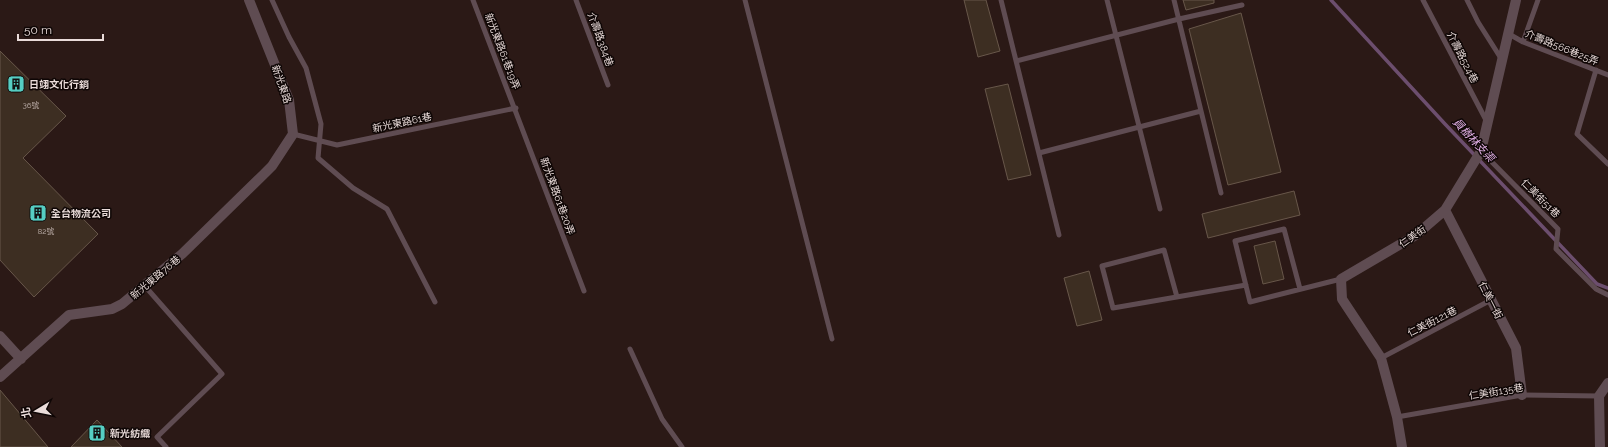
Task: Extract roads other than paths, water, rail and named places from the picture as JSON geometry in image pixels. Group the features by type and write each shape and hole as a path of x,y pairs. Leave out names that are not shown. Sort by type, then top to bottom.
{"street":[{"name":"新光東路","path":"249,0 290,100 293,134"},
{"name":"仁美街","path":"1340,279 1416,235 1445,210 1478,155 1509,34 1516,0"},
{"name":"新光東路76巷","path":"0,377 69,315 112,309 122,304 182,254 272,166 293,134"},
{"name":"仁美一街","path":"1445,210 1516,348 1522,395"},
{"path":"1340,279 1342,299 1381,358 1397,417 1402,447"},
{"path":"0,336 21,358"},
{"path":"1600,447 1599,396 1608,383"}],"lane":[{"path":"272,0 289,37 306,68 321,124 318,158 352,188 387,209 435,302"},
{"name":"新光東路61巷19弄","path":"473,0 516,108"},
{"name":"介壽路384巷","path":"576,0 608,84"},
{"path":"745,0 832,339"},
{"path":"1001,0 1059,235"},
{"path":"1107,0 1160,209"},
{"path":"1174,0 1221,193"},
{"name":"介壽路524巷","path":"1423,0 1487,123"},
{"path":"1467,0 1478,22 1502,60"},
{"path":"1523,42 1538,0"},
{"path":"1016,62 1179,19 1242,5"},
{"name":"介壽路566巷25弄","path":"1509,34 1523,42 1608,75"},
{"path":"1596,70 1577,134 1608,164"},
{"name":"新光東路61巷","path":"293,134 320,142 337,144 516,108"},
{"name":"新光東路61巷20弄","path":"516,108 584,291"},
{"path":"1039,153 1201,112"},
{"name":"仁美街51巷","path":"1478,155 1558,229 1556,249 1596,288 1608,295"},
{"path":"1300,289 1284,229 1235,241 1250,302 1340,279"},
{"path":"1176,297 1164,250 1102,266 1113,308 1246,285"},
{"path":"144,285 222,374 157,437 166,447"},
{"name":"仁美街121巷","path":"1381,358 1492,300"},
{"path":"630,349 662,419 682,447"},
{"name":"仁美街135巷","path":"1397,417 1522,395 1599,396"}],"waterway":[{"name":"員樹林支渠","path":"1331,0 1445,124 1597,284 1608,288"}],"place":[{"name":"日翊文化行銷","path":"16,84"},
{"name":"全台物流公司","path":"38,213"},
{"name":"新光紡織","path":"97,433"}]}
